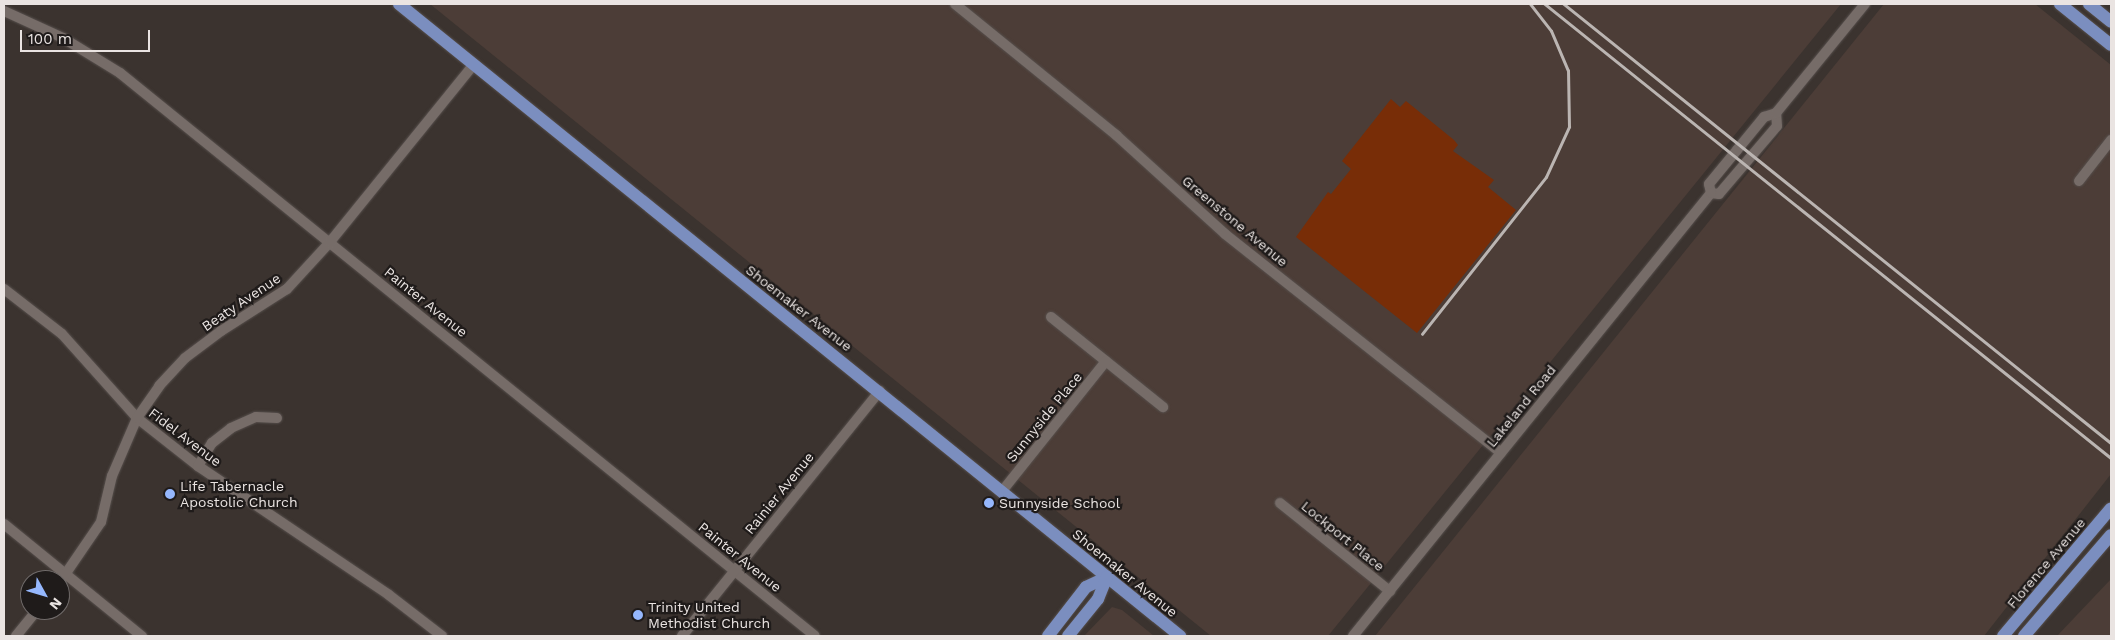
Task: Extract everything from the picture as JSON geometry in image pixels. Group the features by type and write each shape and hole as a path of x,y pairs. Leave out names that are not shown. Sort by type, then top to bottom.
{"main road":[{"name":"Shoemaker Avenue","path":"399,4 1003,490 1180,636"},
{"path":"2060,4 2111,45"},
{"path":"2089,4 2111,22"},
{"name":"Florence Avenue","path":"2003,636 2111,508"},
{"path":"2024,636 2111,535"},
{"path":"1048,636 1086,587 1107,577"},
{"path":"1068,636 1098,599 1107,577"}],"street":[{"name":"Greenstone Avenue","path":"955,4 1116,135 1226,234 1501,453"},
{"name":"Lakeland Road","path":"1353,636 1711,193 1710,184 1715,177 1764,117 1776,113 1865,4"},
{"name":"Painter Avenue","path":"4,11 63,38 120,73 816,636"},
{"name":"Beaty Avenue","path":"69,570 101,522 112,476 137,418 159,386 185,358 286,290 330,242 474,64"},
{"name":"Lakeland Road","path":"1711,193 1719,194 1777,126 1776,113"},
{"path":"2079,181 2111,140"},
{"name":"Fidel Avenue","path":"4,289 62,334 137,418 198,466 389,595 442,636"},
{"path":"1050,317 1163,407"},
{"name":"Sunnyside Place","path":"1003,490 1106,361"},
{"name":"Rainier Avenue","path":"682,636 880,391"},
{"path":"198,466 212,443 231,428 256,417 277,418"},
{"name":"Lockport Place","path":"1280,503 1390,591"},
{"path":"4,524 63,570"},
{"path":"70,576 142,636"},
{"path":"16,636 29,620"}],"shaded area":[{"path":"430,4 1841,4 1328,636 1211,636"},
{"path":"1884,4 2035,4 2111,65 2111,474 1984,636 1375,636"},
{"path":"2111,579 2111,636 2057,636"},
{"path":"1112,607 1122,610 1154,636 1084,636"}],"building":[{"path":"1391,99 1400,107 1406,101 1454,140 1458,145 1453,151 1494,180 1488,187 1516,210 1417,333 1296,237 1328,192 1331,194 1351,169 1342,161"}],"railway":[{"path":"1422,334 1546,177 1569,127 1568,71 1551,31 1530,4"},
{"path":"1545,4 2111,458"},
{"path":"1564,4 2111,443"}],"place":[{"name":"Life Tabernacle Apostolic Church","path":"170,494"},
{"name":"Sunnyside School","path":"989,503"},
{"name":"Trinity United Methodist Church","path":"638,615"}]}
